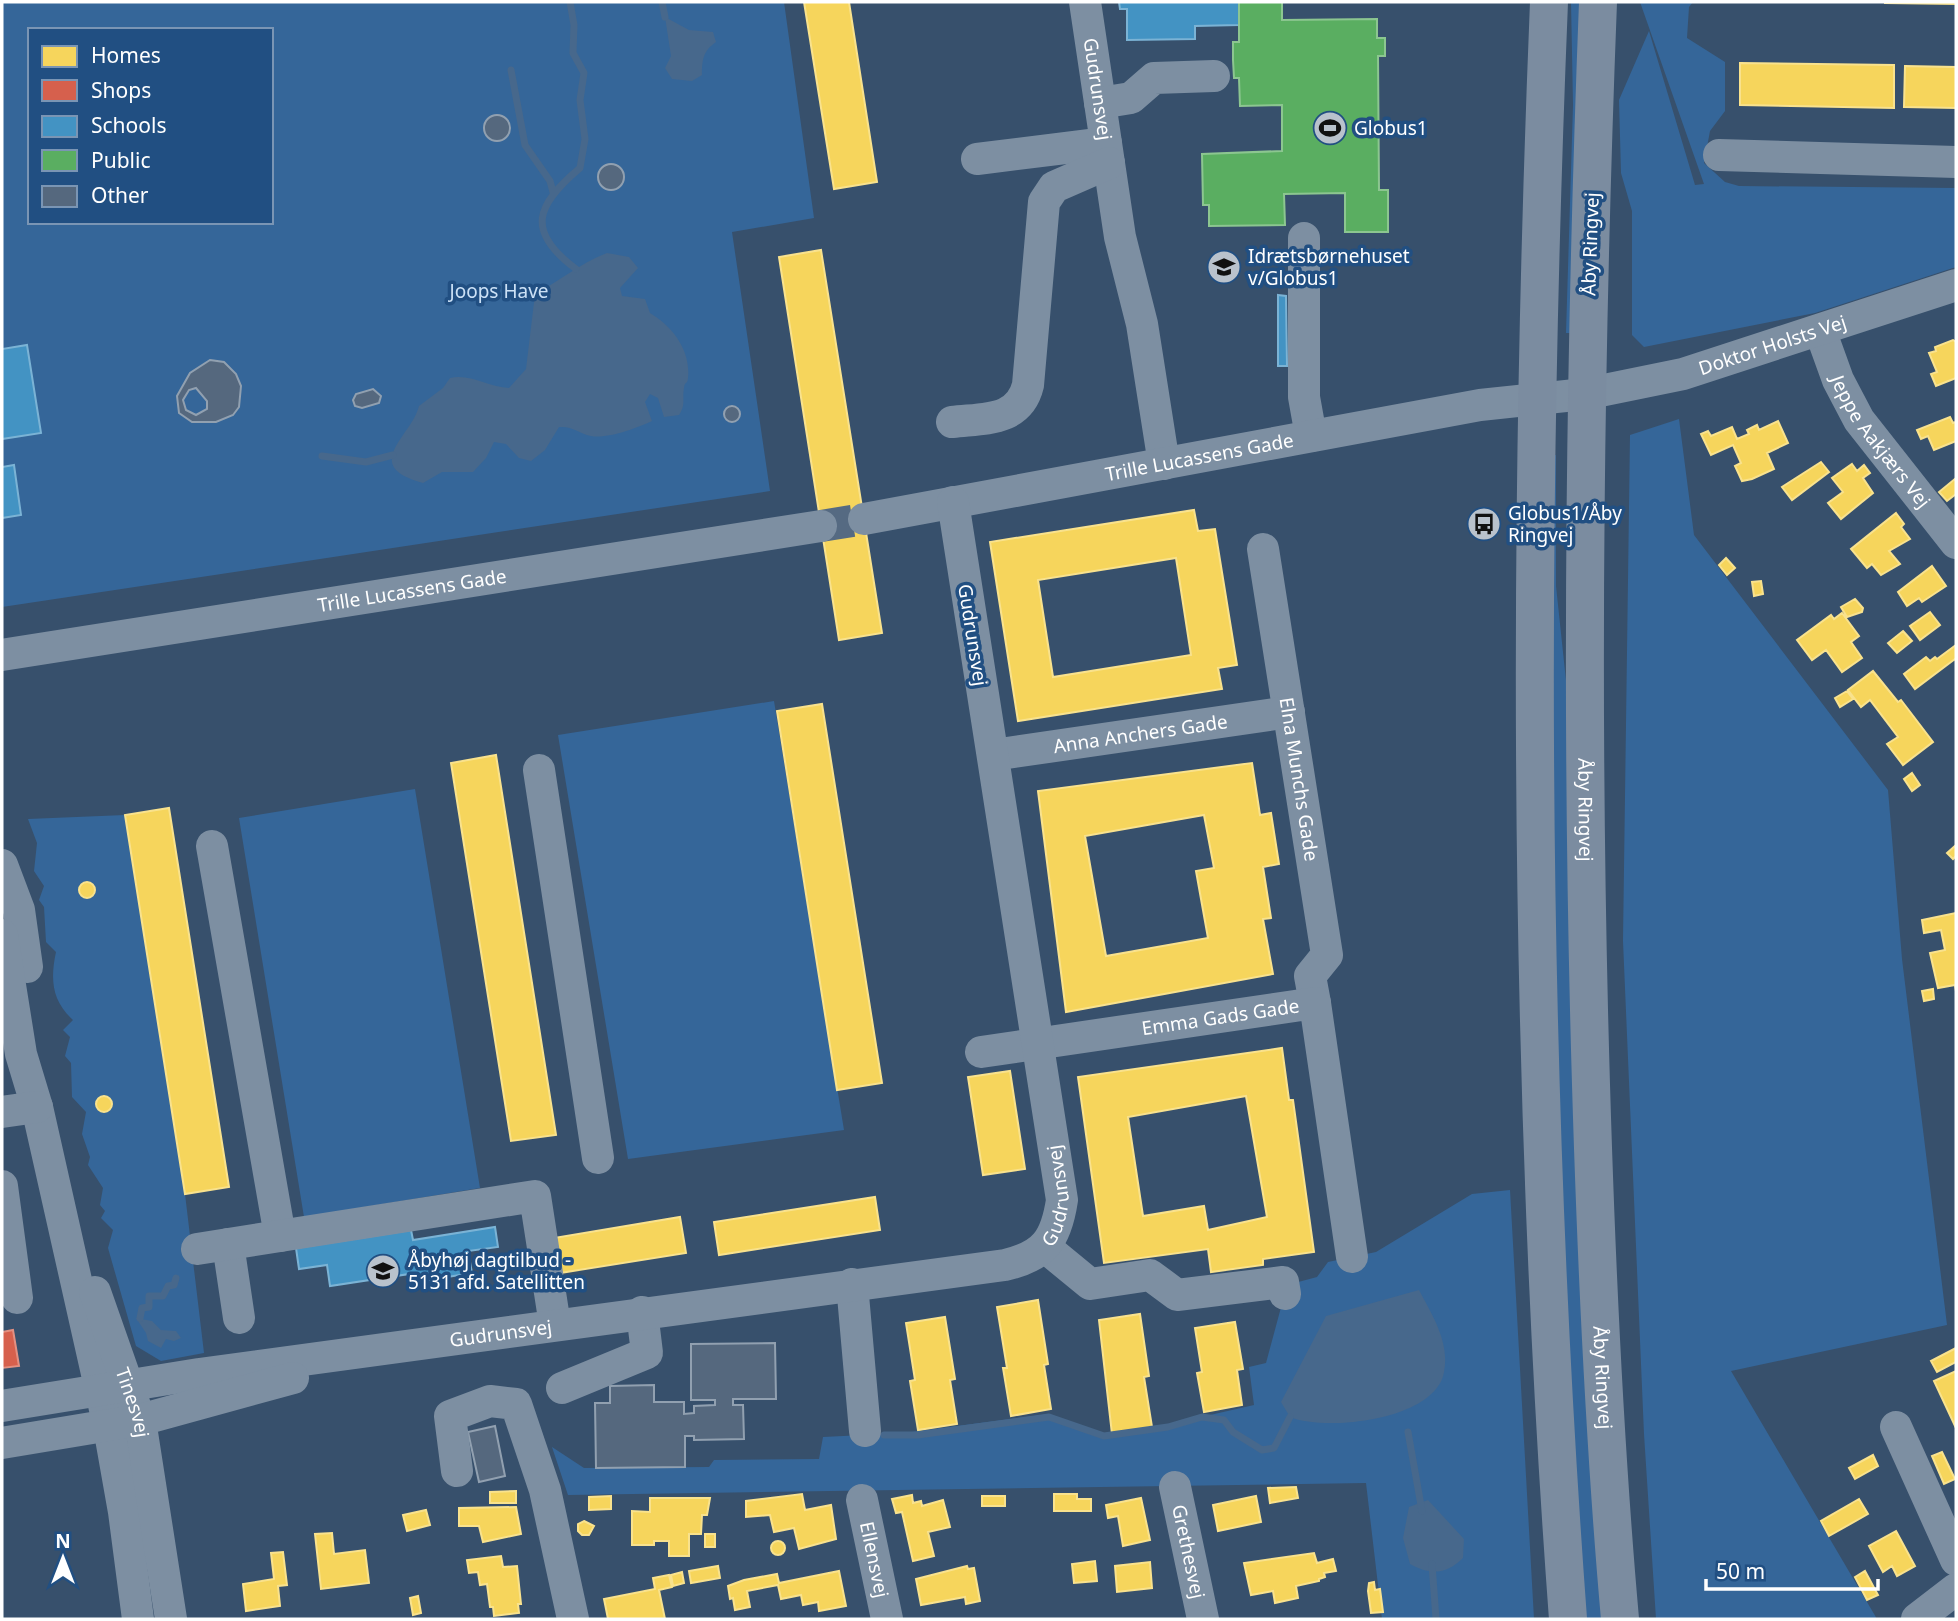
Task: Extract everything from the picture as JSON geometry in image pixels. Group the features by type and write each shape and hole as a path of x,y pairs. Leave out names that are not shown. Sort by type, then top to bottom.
{"main road":[{"path":"1549,2 1536,398 1535,772 1540,1048 1553,1408 1568,1619"},
{"name":"Åby Ringvej","path":"1598,2 1585,394 1583,618 1591,1101 1604,1420 1620,1619"}],"street":[{"name":"Gudrunsvej","path":"1085,2 1120,237 1142,324 1164,464"},
{"path":"1100,103 1132,98 1154,78 1214,76"},
{"path":"977,159 1107,153"},
{"path":"952,422 1003,416 1024,400 1044,202 1054,187 1107,153"},
{"path":"1718,155 1956,162"},
{"path":"1304,238 1304,397 1311,436"},
{"name":"Doktor Holsts Vej","path":"1536,398 1585,394 1683,374 1956,285"},
{"name":"Jeppe Aakjærs Vej","path":"1821,330 1838,380 1859,420 1956,543"},
{"name":"Trille Lucassens Gade","path":"864,519 1480,405 1536,398"},
{"name":"Gudrunsvej","path":"2,1406 642,1312 1005,1265 1028,1260 1045,1247 1058,1225 1062,1200 953,502"},
{"name":"Trille Lucassens Gade","path":"2,655 821,526"},
{"name":"Elna Munchs Gade","path":"1264,549 1327,955 1310,976 1315,1003"},
{"name":"Anna Anchers Gade","path":"993,755 1289,712"},
{"path":"539,770 598,1158"},
{"path":"212,846 280,1236"},
{"name":"Tinesvej","path":"2,867 2,878"},
{"name":"Tinesvej","path":"2,867 19,910 40,1050 37,1107"},
{"name":"Tinesvej","path":"2,936 21,1054 37,1107 57,1196 115,1388 140,1420 171,1616"},
{"name":"Emma Gads Gade","path":"981,1052 1039,1046 1315,1003 1352,1257"},
{"path":"2,1112 37,1107"},
{"path":"2,1186 4,1223 17,1298"},
{"path":"239,1318 213,1247 535,1196 555,1325"},
{"path":"1045,1247 1090,1284 1150,1275 1177,1295 1283,1282 1285,1294"},
{"path":"852,1284 865,1431"},
{"path":"562,1388 647,1353 642,1312"},
{"name":"Gudrunsvej","path":"2,1443 140,1420 410,1347"},
{"name":"Tinesvej","path":"115,1388 108,1427 124,1512 132,1619"},
{"path":"457,1471 450,1416 490,1401 516,1404 545,1490 573,1619"},
{"path":"1896,1427 1956,1560"},
{"name":"Grethesvej","path":"1175,1486 1203,1619"},
{"name":"Ellensvej","path":"862,1500 887,1619"},
{"path":"1917,1619 1956,1589"},
{"path":"132,1619 171,1616"}],"green space":[{"name":"Joops Have","path":"2,2 784,2 814,218 732,232 770,491 2,607"},
{"path":"1571,2 1581,2 1572,333 1566,333 1573,105"},
{"path":"1640,2 1693,2 1689,7 1687,38 1725,62 1725,111 1710,131 1704,163 1725,182 1739,186 1956,188 1956,267 1815,313 1644,347 1632,335 1632,211 1621,173 1619,100 1649,31 1695,185 1704,184"},
{"path":"1679,419 1694,535 1888,790 1902,959 1947,1325 1731,1371 1877,1619 1656,1619 1644,1434 1623,941 1630,435"},
{"path":"1556,455 1556,586 1569,709 1606,1619 1582,1619 1566,1329 1557,1038 1553,747 1550,456"},
{"path":"774,701 844,1130 628,1159 558,735"},
{"path":"415,789 480,1188 304,1217 239,818"},
{"path":"125,815 185,1194 204,1353 161,1361 136,1346 108,1248 113,1230 101,1218 105,1211 100,1205 103,1188 88,1165 90,1157 82,1134 86,1112 72,1097 71,1063 65,1056 70,1037 63,1030 73,1020 61,1005 54,989 56,952 46,942 44,907 39,900 44,886 34,871 37,843 28,819"},
{"path":"1510,1190 1534,1619 1382,1619 1366,1483 568,1495 552,1447 584,1468 709,1467 714,1460 819,1459 823,1437 904,1433 1049,1414 1107,1435 1153,1428 1254,1405 1249,1367 1266,1363 1287,1285 1317,1277 1328,1262 1376,1252 1472,1194"}],"shaded area":[{"path":"665,17 689,30 713,32 716,42 704,56 702,75 692,81 672,79 665,68 671,56"},
{"path":"607,253 629,257 638,268 620,288 622,296 645,299 650,313 666,325 683,349 688,378 679,415 664,417 658,398 650,394 645,402 652,421 598,437 559,427 545,450 531,461 519,458 506,444 494,442 486,458 473,472 442,472 423,483 404,476 394,468 394,449 419,406 443,388 450,378 464,377 509,388 526,369 535,294"},
{"path":"1419,1290 1442,1339 1444,1372 1437,1388 1422,1401 1402,1411 1378,1418 1329,1423 1290,1417 1281,1402 1326,1316"},
{"path":"136,1318 152,1321 161,1330 176,1331 181,1338 174,1341 166,1339 161,1348 148,1341"},
{"path":"1428,1500 1464,1539 1463,1558 1444,1570 1424,1570 1410,1564 1403,1538 1409,1507"}],"building: Homes":[{"path":"804,2 849,2 877,182 834,189"},
{"path":"1956,2 1956,4 1885,3"},
{"path":"1740,63 1894,65 1894,108 1740,105"},
{"path":"1905,66 1956,67 1956,108 1904,107"},
{"path":"821,250 882,633 839,640 779,257"},
{"path":"1953,340 1956,342 1956,378 1936,386 1931,374 1937,372 1929,353 1936,351 1935,347"},
{"path":"1950,417 1953,423 1956,422 1956,441 1934,450 1928,436 1921,439 1917,430"},
{"path":"1778,421 1788,443 1767,453 1774,469 1742,481 1735,466 1741,463 1733,445 1711,455 1701,434 1708,431 1711,436 1732,427 1737,439 1749,434 1747,430 1757,425 1759,430"},
{"path":"1821,462 1829,472 1792,500 1782,487"},
{"path":"1852,464 1857,471 1864,465 1870,473 1863,478 1873,493 1841,519 1828,503 1843,492 1832,478"},
{"path":"1956,478 1956,494 1947,501 1939,492"},
{"path":"1194,510 1198,531 1215,529 1237,665 1218,668 1222,689 1018,721 990,542","holes":["1176,558 1191,655 1053,677 1038,580"]},
{"path":"1896,513 1904,524 1901,527 1910,539 1889,551 1900,564 1881,575 1872,564 1867,568 1851,549"},
{"path":"1726,558 1735,568 1727,575 1719,565"},
{"path":"1932,566 1946,586 1922,602 1919,598 1907,606 1898,592"},
{"path":"1761,581 1763,594 1754,596 1752,582"},
{"path":"1855,599 1863,608 1862,612 1847,617 1841,607"},
{"path":"1930,612 1940,625 1920,640 1910,626"},
{"path":"1842,613 1859,636 1851,642 1862,658 1842,672 1826,650 1812,660 1797,640 1831,615 1834,619"},
{"path":"1903,631 1912,641 1897,653 1888,643"},
{"path":"1956,645 1956,661 1955,659 1915,689 1904,674 1926,657 1930,661 1935,657 1937,659"},
{"path":"1873,671 1898,702 1901,700 1933,742 1903,765 1887,744 1898,737 1870,700 1861,707 1848,690"},
{"path":"1847,691 1853,699 1840,707 1835,698"},
{"path":"822,704 882,1083 837,1090 777,711"},
{"path":"496,755 556,1135 511,1141 451,763"},
{"path":"1252,763 1260,815 1271,813 1279,864 1263,867 1271,918 1263,919 1273,974 1066,1012 1038,791","holes":["1204,815 1214,868 1196,871 1208,938 1106,956 1085,836"]},
{"path":"1912,773 1920,785 1912,791 1904,779"},
{"path":"169,808 229,1187 185,1194 125,815"},
{"path":"1956,845 1956,856 1953,859 1947,853"},
{"path":"87,882 93,884 93,896 87,898 81,896 79,890 81,884"},
{"path":"1956,913 1956,991 1955,985 1938,988 1930,953 1945,950 1941,930 1924,933 1922,920"},
{"path":"1933,989 1934,999 1924,1001 1922,991"},
{"path":"1282,1048 1289,1100 1293,1100 1314,1252 1263,1259 1263,1265 1211,1272 1208,1249 1104,1263 1078,1077","holes":["1246,1096 1267,1217 1208,1230 1204,1206 1143,1216 1128,1117"]},
{"path":"1010,1071 1025,1169 983,1175 968,1077"},
{"path":"104,1096 112,1104 104,1112 96,1104"},
{"path":"875,1197 880,1230 719,1255 714,1222"},
{"path":"680,1217 686,1253 560,1273 554,1238"},
{"path":"1038,1300 1048,1364 1044,1365 1051,1409 1011,1416 1003,1368 1007,1368 997,1307"},
{"path":"1140,1314 1149,1376 1144,1377 1152,1427 1112,1434 1099,1320"},
{"path":"945,1317 955,1379 950,1380 957,1424 918,1430 910,1381 915,1380 906,1323"},
{"path":"1235,1322 1243,1369 1237,1370 1242,1405 1204,1412 1197,1373 1202,1372 1195,1328"},
{"path":"1956,1348 1956,1362 1937,1372 1931,1361"},
{"path":"1956,1371 1956,1428 1934,1381"},
{"path":"1942,1452 1955,1479 1944,1484 1932,1456"},
{"path":"1873,1455 1878,1466 1855,1479 1849,1468"},
{"path":"1296,1487 1298,1498 1270,1503 1268,1488"},
{"path":"516,1491 516,1503 490,1503 490,1492"},
{"path":"802,1494 805,1510 831,1505 836,1539 799,1549 794,1528 774,1532 770,1515 746,1517 746,1501"},
{"path":"1054,1494 1077,1494 1077,1499 1091,1499 1091,1511 1054,1511"},
{"path":"912,1495 913,1503 921,1501 922,1506 943,1500 950,1527 928,1532 934,1556 913,1561 902,1512 896,1513 892,1499"},
{"path":"611,1496 611,1509 589,1510 589,1497"},
{"path":"982,1496 1005,1496 1005,1506 982,1506"},
{"path":"1256,1496 1261,1522 1218,1531 1213,1505"},
{"path":"650,1498 710,1498 707,1515 702,1515 701,1534 689,1534 689,1556 669,1556 669,1541 654,1541 654,1545 632,1545 632,1511 650,1512"},
{"path":"1141,1498 1150,1540 1123,1546 1118,1516 1108,1518 1106,1505"},
{"path":"1859,1499 1868,1514 1829,1536 1821,1521"},
{"path":"516,1507 521,1534 483,1542 479,1526 459,1526 459,1508"},
{"path":"426,1510 430,1525 407,1531 403,1515"},
{"path":"584,1521 594,1526 589,1535 582,1535 578,1531 578,1524"},
{"path":"1896,1531 1915,1566 1897,1576 1892,1566 1883,1572 1869,1546"},
{"path":"332,1533 334,1554 365,1550 369,1583 321,1589 315,1534"},
{"path":"705,1534 715,1534 715,1547 705,1547"},
{"path":"775,1541 781,1541 785,1548 781,1555 775,1555 771,1551 771,1545"},
{"path":"283,1552 287,1585 278,1586 280,1606 246,1611 243,1584 274,1579 271,1553"},
{"path":"1314,1553 1317,1563 1333,1559 1336,1571 1324,1573 1325,1577 1319,1581 1296,1586 1298,1598 1275,1603 1273,1591 1251,1595 1244,1563"},
{"path":"501,1556 503,1567 517,1566 521,1604 518,1604 519,1613 494,1616 487,1584 480,1585 478,1572 469,1573 467,1560"},
{"path":"1095,1561 1097,1581 1074,1583 1072,1564"},
{"path":"1150,1562 1152,1588 1117,1592 1115,1566"},
{"path":"718,1566 720,1578 691,1583 689,1571"},
{"path":"967,1566 968,1569 974,1568 980,1601 966,1604 965,1597 921,1605 916,1579"},
{"path":"839,1571 846,1606 819,1611 818,1602 803,1605 801,1595 781,1599 778,1585 747,1591 750,1607 735,1610 733,1598 730,1599 728,1586 744,1580 777,1574 779,1583"},
{"path":"1865,1571 1878,1595 1867,1600 1855,1577"},
{"path":"682,1572 684,1583 673,1586 671,1575"},
{"path":"669,1575 672,1587 659,1590 665,1619 608,1619 604,1599 655,1589 653,1578"},
{"path":"1374,1582 1375,1590 1380,1589 1383,1612 1371,1613 1368,1591 1369,1583"},
{"path":"418,1596 421,1613 413,1615 410,1598"}],"building: Shops":[{"path":"13,1330 19,1366 2,1368 2,1332"}],"building: Schools":[{"path":"1119,2 1239,2 1239,25 1195,26 1195,39 1127,40 1127,9 1120,9"},
{"path":"1278,295 1286,296 1287,366 1278,366"},
{"path":"27,345 41,433 2,439 2,349"},
{"path":"14,465 21,515 2,518 2,467"},
{"path":"495,1227 498,1247 468,1251 472,1273 417,1282 416,1273 330,1286 327,1265 299,1269 296,1248 411,1230 413,1240"}],"building: Public":[{"name":"Globus1","path":"1239,2 1282,2 1282,20 1377,19 1377,38 1385,38 1385,56 1378,56 1379,190 1388,190 1388,232 1345,232 1345,193 1284,194 1285,225 1209,226 1209,205 1203,205 1202,154 1282,151 1282,105 1240,106 1239,78 1234,78 1233,60 1233,42 1239,42"}],"building: Other":[{"path":"497,115 506,119 510,128 506,137 497,141 488,137 484,128 488,119"},
{"path":"611,164 620,168 624,177 620,186 611,190 602,186 598,177 602,168"},
{"path":"210,360 224,362 236,374 241,386 239,407 233,415 216,422 192,422 179,413 177,396 190,373","holes":["196,388 207,401 207,409 196,415 186,410 183,400 189,390"]},
{"path":"373,389 381,396 379,403 362,408 355,406 353,400 356,394"},
{"path":"732,406 738,408 738,420 732,422 726,420 724,414 726,408"},
{"path":"775,1343 776,1399 733,1399 733,1405 743,1405 744,1439 694,1440 694,1436 685,1436 685,1467 596,1468 595,1403 610,1403 610,1386 654,1385 654,1402 684,1402 684,1414 694,1413 694,1406 715,1405 715,1400 691,1400 691,1344"},
{"path":"495,1426 505,1476 479,1482 468,1432"}],"waterway":[{"path":"570,2 574,25 573,53 584,73 580,100 585,139 580,168 554,194 542,218 543,230 549,242 576,269"},
{"path":"662,2 665,17"},
{"path":"511,70 525,145 550,181 553,192"},
{"path":"322,456 366,462 393,455"},
{"path":"140,1318 142,1308 149,1307 149,1296 163,1296 168,1286 174,1285 176,1278"},
{"path":"884,1435 918,1435 1049,1417 1104,1436 1168,1427 1202,1417 1224,1420 1233,1432 1262,1450 1274,1448 1290,1417"},
{"path":"1408,1432 1422,1511"},
{"path":"1432,1564 1436,1619"}],"tunnel":[{"path":"821,526 864,519"}],"place":[{"name":"Globus1","path":"1330,128"},
{"name":"Idrætsbørnehuset v/Globus1","path":"1224,267"},
{"name":"Globus1/Åby Ringvej","path":"1484,524"},
{"name":"Åbyhøj dagtilbud - 5131 afd. Satellitten","path":"383,1271"}]}
